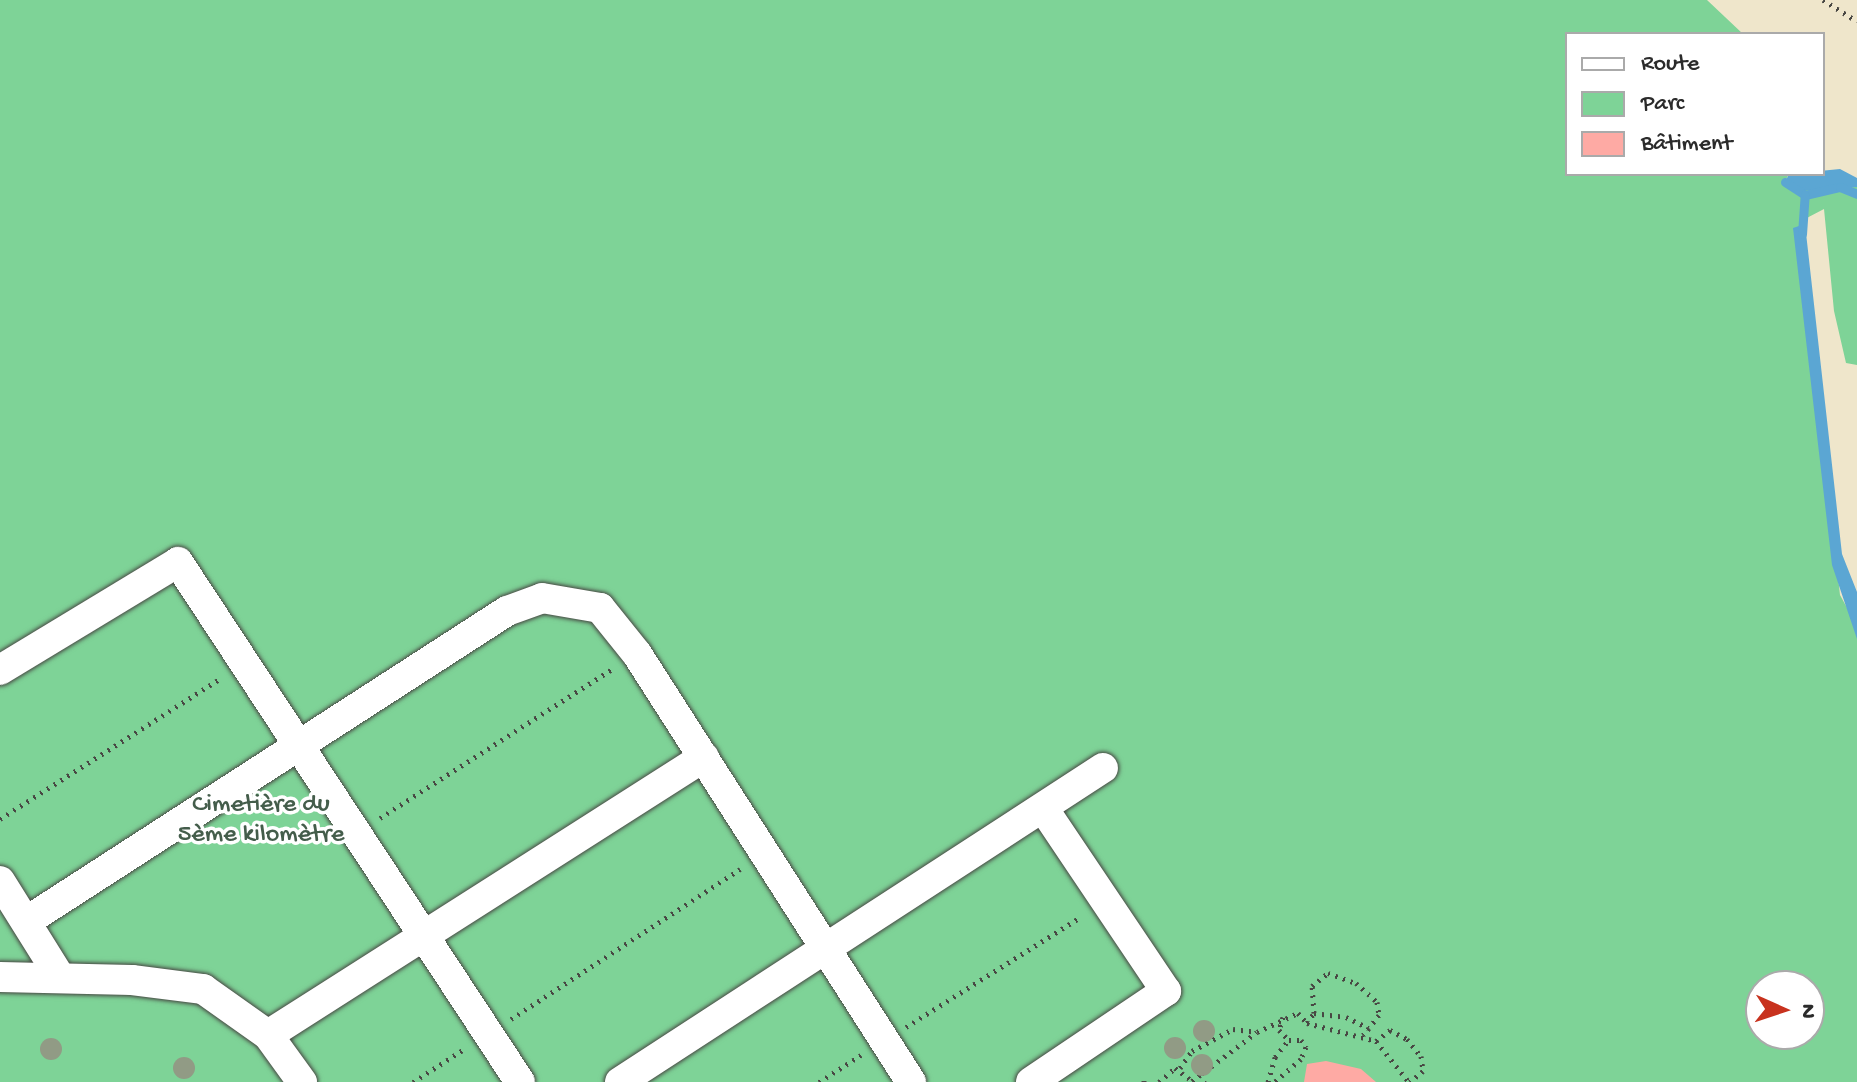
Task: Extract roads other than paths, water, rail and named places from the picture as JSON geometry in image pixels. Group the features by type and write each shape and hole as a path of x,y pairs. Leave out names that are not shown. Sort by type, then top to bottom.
{"lane":[{"path":"0,670 178,562 359,832 520,1082"},
{"path":"27,921 507,611 542,598 600,608 637,654 911,1082"},
{"path":"268,1035 704,757"},
{"path":"620,1082 1103,768"},
{"path":"1031,1082 1166,991 1043,808"},
{"path":"0,881 60,977"},
{"path":"0,977 60,977 203,989 268,1035 302,1082"}],"water":[{"path":"1840,169 1857,178 1857,187 1798,191 1785,182 1788,176 1825,176 1825,170"},
{"path":"1805,224 1842,554 1857,592 1857,639 1832,565 1793,228"}],"waterway":[{"path":"1785,182 1805,195 1840,187 1857,194"},
{"path":"1802,234 1805,195"}],"park label":[{"name":"Cimetière du 5ème kilomètre","path":"261,821"}]}
